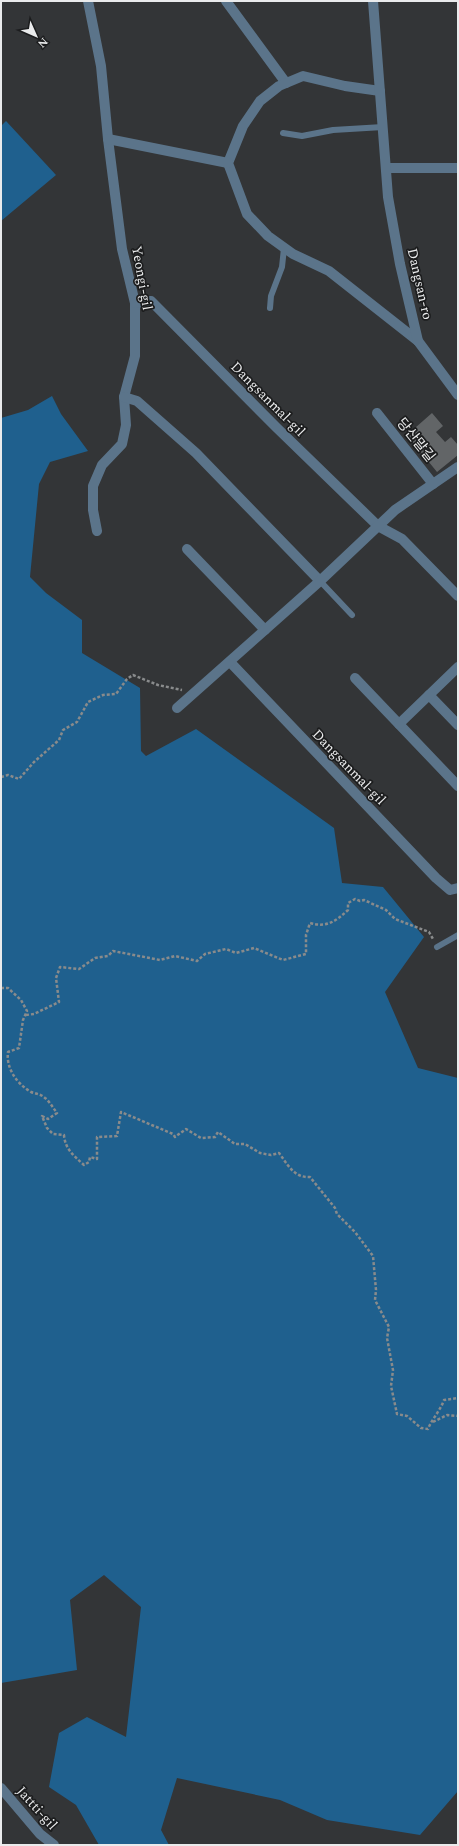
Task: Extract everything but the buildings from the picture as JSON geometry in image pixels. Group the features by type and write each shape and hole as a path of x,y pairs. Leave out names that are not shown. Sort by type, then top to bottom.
{"street":[{"name":"Yeongi-gil","path":"88,1 101,66 108,139 122,249 135,303 135,356 124,397 126,425 122,444 102,465 93,486 93,510 97,531"},
{"path":"226,1 286,83"},
{"name":"Dangsan-ro","path":"372,1 388,197 400,264 418,341 458,394"},
{"path":"380,91 345,86 303,76 279,86 260,101 243,126 228,163 247,214 268,236 293,254 329,271 418,341"},
{"path":"108,139 228,163"},
{"path":"386,168 458,168"},
{"name":"Dangsanmal-gil","path":"135,303 151,301 242,394 378,526 402,539 458,596"},
{"path":"124,397 137,401 196,454 320,581"},
{"name":"당산말길","path":"377,413 433,484"},
{"path":"178,708 320,581 394,510 458,467"},
{"path":"187,549 265,630"},
{"name":"Dangsanmal-gil","path":"230,662 436,878 454,889"},
{"path":"398,724 458,667"},
{"path":"355,678 458,786"},
{"path":"429,695 458,725"},
{"name":"Jattti-gil","path":"1,1788 40,1834 54,1845"}],"lane":[{"path":"283,133 302,136 333,130 383,127"},
{"path":"270,308 271,296 282,267 284,248"},
{"path":"320,581 352,615"},
{"path":"437,947 458,935"}],"path":[{"path":"1,777 8,775 19,779 34,762 59,740 63,730 77,722 88,702 103,694 116,694 127,679 134,675 158,685 194,694"},
{"path":"26,1015 34,1014 59,1002 56,978 60,966 80,969 95,958 108,956 113,951 160,960 176,956 197,961 205,954 226,949 236,953 254,948 283,960 306,954 306,935 310,923 320,926 337,920 348,910 348,903 356,899 360,901 364,900 386,910 395,919 429,932 437,947"},
{"path":"1,988 8,988 21,1000 27,1011 23,1020 19,1048 8,1052 7,1062 10,1070 31,1092 45,1098 57,1113 48,1119 42,1116 47,1128 53,1134 64,1135 65,1144 72,1155 84,1165 89,1162 90,1157 97,1159 97,1137 117,1136 121,1112 173,1134 175,1137 186,1129 201,1138 215,1137 218,1132 235,1144 245,1144 260,1153 279,1153 294,1173 303,1177 310,1177 314,1180 335,1208 337,1214 355,1232 373,1256 376,1290 375,1300 389,1327 387,1338 394,1370 391,1386 396,1414 407,1416 421,1428 428,1429 430,1422 432,1422 444,1400 458,1398"},
{"path":"432,1422 447,1415 458,1416"}],"shaded area":[{"path":"6,121 56,175 1,221 1,126"},
{"path":"52,396 61,414 88,451 50,462 39,484 30,577 46,593 82,620 82,653 140,688 141,751 146,756 196,729 334,828 342,883 383,887 424,937 385,992 418,1068 458,1078 458,1791 420,1835 327,1820 280,1800 177,1778 161,1830 169,1845 99,1845 76,1805 49,1787 59,1733 87,1717 126,1737 141,1607 104,1575 70,1600 77,1670 1,1683 1,418 28,410"}]}
